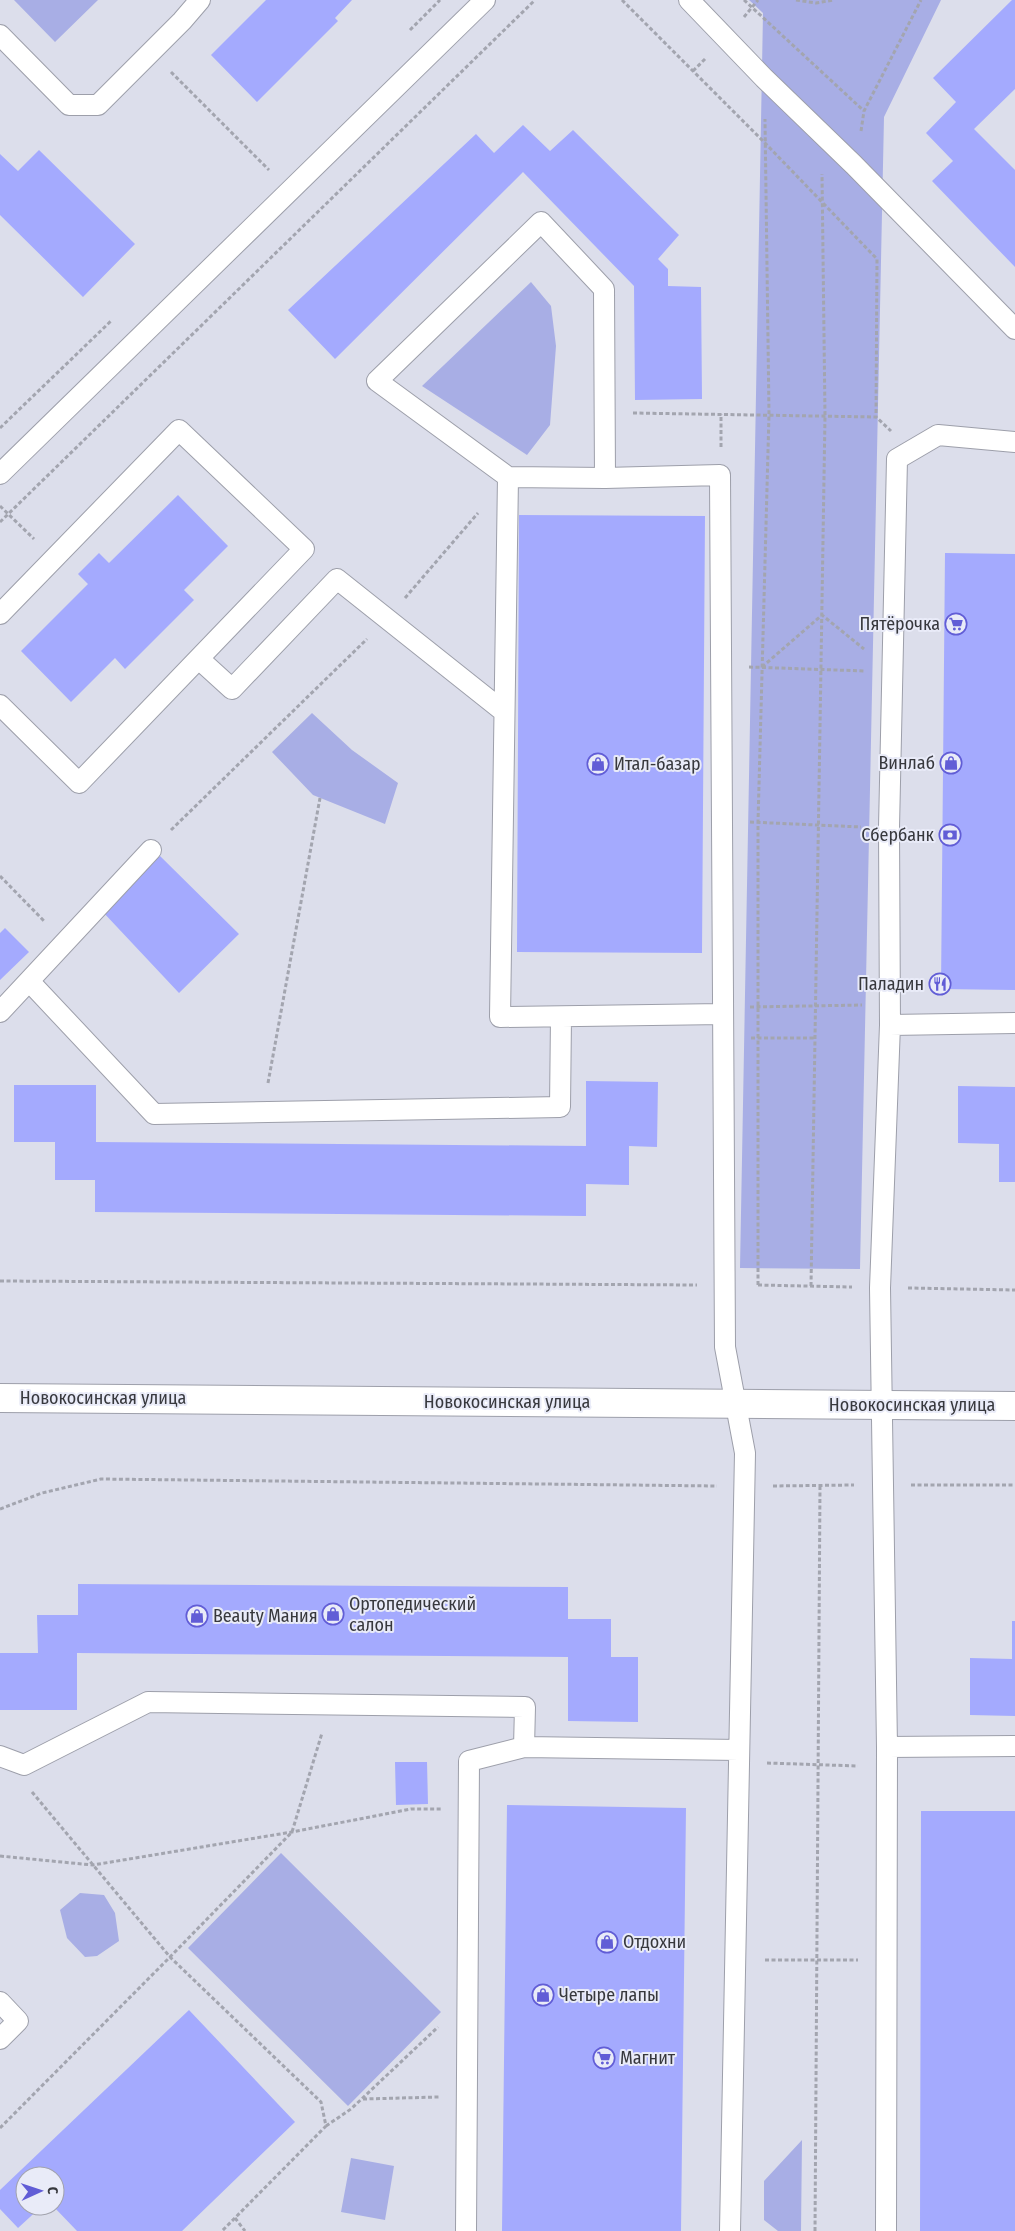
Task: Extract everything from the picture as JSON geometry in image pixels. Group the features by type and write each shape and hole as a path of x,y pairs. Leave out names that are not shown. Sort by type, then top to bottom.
{"street":[{"name":"Новокосинская улица","path":"0,1398 1015,1406"}],"lane":[{"path":"0,35 69,106 98,105 182,21 200,0"},
{"path":"0,474 485,0"},
{"path":"689,0 764,78 1015,329"},
{"path":"605,478 604,289 541,222 377,381 508,477 605,478 720,475 725,1347 745,1453 730,2231"},
{"path":"0,614 179,430 304,549 79,784 0,705"},
{"path":"886,2231 886,1757 880,1288 890,1025 889,828 897,459 938,435 1015,442"},
{"path":"508,477 503,711 500,1017 561,1017 723,1011"},
{"path":"198,659 232,689 338,579 503,711"},
{"path":"3,1003 29,981 151,850"},
{"path":"29,981 154,1114 560,1107 561,1017"},
{"path":"890,1025 1015,1023"},
{"path":"0,1756 24,1765 148,1702 525,1707 524,1748"},
{"path":"886,1757 1015,1746"},
{"path":"466,2231 469,1761 524,1748 739,1756"},
{"path":"0,2002 18,2021 0,2039"}],"path":[{"path":"0,522 535,0"},
{"path":"604,413 876,417 877,259 765,143 622,0"},
{"path":"744,0 864,111"},
{"path":"796,0 816,3 834,0"},
{"path":"854,166 864,111 920,0"},
{"path":"166,66 268,170"},
{"path":"758,1285 758,822 769,414 764,78"},
{"path":"811,1286 824,416 822,134"},
{"path":"151,850 388,619 508,477"},
{"path":"0,506 54,558"},
{"path":"761,667 822,615"},
{"path":"822,615 893,673"},
{"path":"721,666 893,673"},
{"path":"263,1112 320,798"},
{"path":"722,820 889,828"},
{"path":"0,876 64,942"},
{"path":"723,1011 758,1007 890,1004"},
{"path":"724,1039 815,1038"},
{"path":"0,1281 758,1285 1015,1290"},
{"path":"0,1509 42,1493 102,1479 745,1486 1015,1485"},
{"path":"815,2231 820,1486"},
{"path":"0,2128 292,1832 331,1704"},
{"path":"739,1756 818,1764 886,1757"},
{"path":"24,1765 33,1794 170,1957 321,2102 326,2126"},
{"path":"0,1856 93,1865 292,1832 411,1809 469,1809"},
{"path":"735,1960 886,1961"},
{"path":"222,2231 326,2126 362,2098 446,2020 468,2019"},
{"path":"362,2098 467,2096"},
{"path":"235,2218 245,2231"}],"shaded area":[{"path":"14,0 98,0 55,42"},
{"path":"749,0 941,0 884,117 860,1269 740,1268 763,13"},
{"path":"531,282 551,306 556,346 550,425 527,455 422,386"},
{"path":"312,713 352,750 398,783 385,824 313,795 272,752"},
{"path":"281,1853 441,2012 348,2106 188,1948"},
{"path":"80,1893 104,1895 115,1913 119,1941 97,1956 85,1957 67,1938 60,1910"},
{"path":"802,2140 801,2231 778,2231 764,2220 764,2181"},
{"path":"351,2158 394,2166 385,2220 341,2212"}],"building":[{"path":"266,0 352,0 335,18 338,21 257,102 211,55"},
{"path":"1012,0 1015,0 1015,89 974,129 1015,170 1015,267 932,181 953,161 926,133 956,102 933,78"},
{"path":"523,125 550,151 573,130 679,235 658,259 668,269 668,286 701,287 702,399 635,400 634,286 523,172 335,359 288,310 476,134 494,153"},
{"path":"39,150 135,244 83,297 0,215 0,154 18,171"},
{"path":"178,495 228,546 184,590 194,600 125,669 115,658 71,702 21,651 88,584 78,574 99,553 109,563"},
{"path":"519,515 705,516 702,953 517,952"},
{"path":"945,553 1015,554 1015,990 941,989"},
{"path":"160,856 239,934 179,993 102,911"},
{"path":"5,928 29,952 0,980 0,933"},
{"path":"586,1081 658,1082 657,1147 629,1146 629,1185 586,1184 586,1216 95,1212 95,1180 55,1180 55,1142 14,1142 14,1085 96,1085 96,1142 586,1146"},
{"path":"958,1086 1015,1087 1015,1182 999,1182 999,1144 958,1143"},
{"path":"78,1584 568,1587 568,1619 611,1619 611,1657 638,1657 638,1722 568,1721 568,1657 77,1653 77,1710 0,1710 0,1653 38,1653 37,1615 78,1615"},
{"path":"1012,1621 1015,1621 1015,1716 970,1715 970,1658 1012,1659"},
{"path":"395,1762 427,1762 428,1804 396,1805"},
{"path":"507,1805 686,1808 681,2231 502,2231"},
{"path":"921,1811 1015,1811 1015,2231 920,2231"},
{"path":"189,2010 295,2122 182,2231 77,2231 63,2216 65,2216 65,2166 25,2166"},
{"path":"15,2176 15,2216 31,2216 18,2228 0,2209 0,2190"}],"place":[{"name":"Пятёрочка","path":"956,624"},
{"name":"Винлаб","path":"951,763"},
{"name":"Итал-базар","path":"598,764"},
{"name":"Сбербанк","path":"950,835"},
{"name":"Паладин","path":"940,984"},
{"name":"Ортопедический салон","path":"333,1614"},
{"name":"Beauty Мания","path":"197,1616"},
{"name":"Отдохни","path":"607,1942"},
{"name":"Четыре лапы","path":"543,1995"},
{"name":"Магнит","path":"604,2058"}]}
